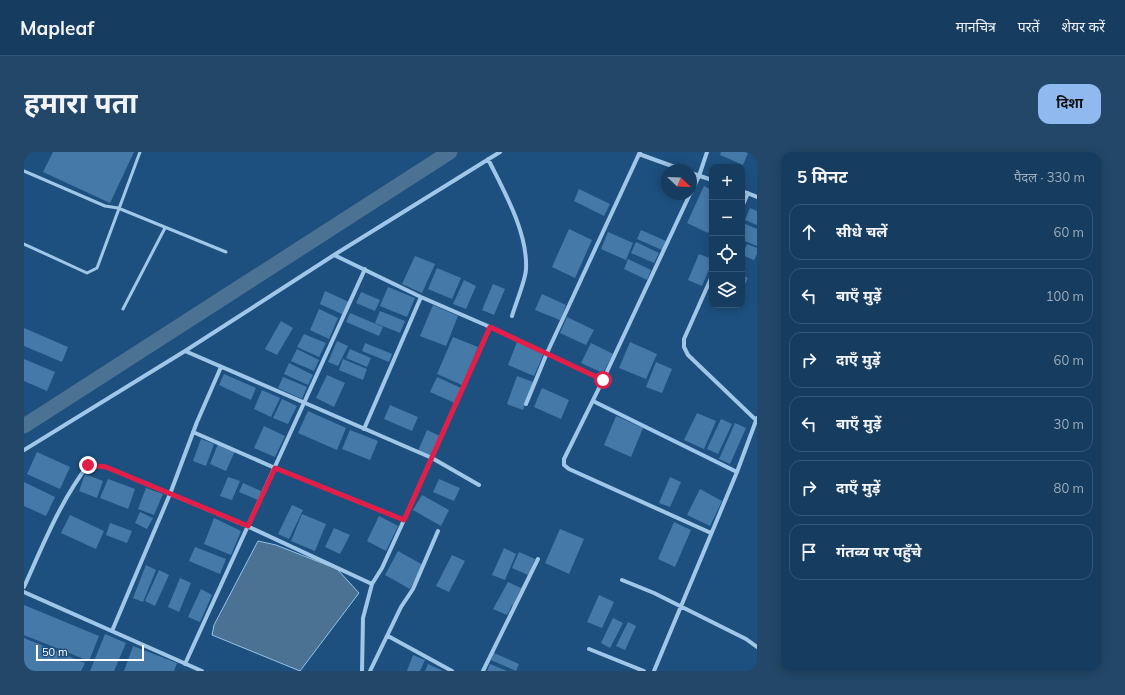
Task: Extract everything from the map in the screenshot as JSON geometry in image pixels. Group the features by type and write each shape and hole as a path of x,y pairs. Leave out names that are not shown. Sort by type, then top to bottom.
{"street":[{"path":"24,450 185,351 334,255 500,152"},
{"path":"697,180 707,152"},
{"path":"526,404 547,354 640,153 668,164"},
{"path":"488,159 512,207 524,244 526,270 512,316"},
{"path":"699,176 709,179"},
{"path":"745,192 757,196"},
{"path":"745,200 748,193"},
{"path":"688,200 564,459 564,465 569,470 711,533"},
{"path":"334,255 421,297 490,327 603,380"},
{"path":"186,664 365,269"},
{"path":"654,671 757,419 688,355 684,347 684,339 709,283"},
{"path":"364,429 421,297"},
{"path":"362,671 363,618 372,584 404,520 490,327"},
{"path":"185,351 432,458 479,485"},
{"path":"112,631 170,494 193,432 222,367"},
{"path":"593,401 736,472"},
{"path":"193,432 275,468 404,520"},
{"path":"24,587 52,526 69,494 88,465 106,467 248,526 372,584"},
{"path":"370,671 401,607 413,589 438,531"},
{"path":"483,671 538,559"},
{"path":"622,580 654,593 746,639 757,647"},
{"path":"24,592 202,671"},
{"path":"388,636 452,671"},
{"path":"589,648 644,671"}],"lane":[{"path":"24,244 87,273 92,272 97,268 140,152"},
{"path":"24,171 105,206 118,208 226,252"},
{"path":"123,309 165,228"}],"water":[{"path":"258,541 276,545 337,569 359,593 300,671 212,635 214,625"}],"building":[{"path":"53,152 134,152 110,203 43,172"},
{"path":"721,152 748,153 743,164 720,155"},
{"path":"704,186 709,188 708,233 687,223"},
{"path":"579,189 610,204 604,216 574,201"},
{"path":"750,208 757,211 757,225 745,220"},
{"path":"745,224 757,229 757,246 745,241"},
{"path":"569,229 592,240 575,278 552,267"},
{"path":"641,230 666,241 662,250 637,239"},
{"path":"608,232 633,243 626,260 601,249"},
{"path":"636,242 659,253 654,263 631,253"},
{"path":"747,244 757,248 757,254 754,260 745,256 745,248"},
{"path":"699,254 709,258 709,270 702,286 688,280"},
{"path":"415,256 435,264 422,293 402,284"},
{"path":"628,259 651,270 647,280 624,269"},
{"path":"437,268 461,278 452,299 428,289"},
{"path":"745,276 748,278 745,284"},
{"path":"464,280 476,286 466,309 453,304"},
{"path":"493,284 505,289 494,315 482,310"},
{"path":"388,287 415,298 407,317 380,306"},
{"path":"325,291 349,302 344,315 320,304"},
{"path":"361,292 380,300 375,311 356,303"},
{"path":"542,294 566,305 560,320 535,310"},
{"path":"433,305 458,316 446,346 420,336"},
{"path":"319,309 338,318 329,339 310,330"},
{"path":"380,311 405,321 400,333 375,323"},
{"path":"350,313 383,327 379,336 346,322"},
{"path":"567,317 594,330 586,345 560,333"},
{"path":"281,321 293,328 277,355 265,349"},
{"path":"24,328 68,347 62,362 24,346"},
{"path":"304,334 326,343 319,357 297,347"},
{"path":"453,337 478,347 462,385 437,374"},
{"path":"337,341 348,346 338,366 328,362"},
{"path":"517,342 544,353 534,376 508,365"},
{"path":"630,342 657,354 646,379 619,368"},
{"path":"365,343 392,354 389,362 362,351"},
{"path":"591,343 613,354 603,373 581,363"},
{"path":"297,349 319,360 314,371 291,361"},
{"path":"350,349 371,358 367,367 346,358"},
{"path":"24,359 55,372 47,391 24,381"},
{"path":"343,359 367,369 363,380 339,370"},
{"path":"656,362 672,369 662,393 646,387"},
{"path":"289,363 313,375 308,385 284,374"},
{"path":"224,374 256,388 251,400 219,385"},
{"path":"327,375 345,383 334,407 316,398"},
{"path":"517,376 533,382 523,410 507,404"},
{"path":"283,377 307,387 302,399 278,388"},
{"path":"437,377 461,388 455,403 430,392"},
{"path":"542,388 569,400 561,419 534,407"},
{"path":"262,390 280,398 271,417 254,409"},
{"path":"282,399 297,406 288,424 273,418"},
{"path":"390,405 418,417 412,431 384,419"},
{"path":"308,411 346,428 337,450 298,433"},
{"path":"697,413 716,421 704,449 684,440"},
{"path":"616,416 643,428 631,457 604,445"},
{"path":"721,419 732,424 718,454 707,449"},
{"path":"735,423 746,428 730,464 719,459"},
{"path":"264,426 285,436 275,457 254,448"},
{"path":"350,430 378,441 370,460 342,449"},
{"path":"427,430 440,436 431,457 418,451"},
{"path":"201,439 214,444 206,466 193,461"},
{"path":"218,444 235,451 226,471 210,464"},
{"path":"37,452 70,467 60,489 27,474"},
{"path":"85,474 103,481 97,498 79,491"},
{"path":"228,477 240,481 232,500 220,496"},
{"path":"670,477 681,482 670,507 659,503"},
{"path":"108,479 135,489 128,509 100,498"},
{"path":"439,479 460,488 454,501 433,492"},
{"path":"24,482 55,497 46,516 24,506"},
{"path":"243,483 261,491 258,500 239,492"},
{"path":"146,488 163,494 154,515 138,509"},
{"path":"700,489 722,501 710,526 687,515"},
{"path":"422,495 449,510 441,526 413,510"},
{"path":"292,505 303,510 289,539 278,534"},
{"path":"140,512 153,518 147,529 135,523"},
{"path":"302,514 326,524 315,551 291,541"},
{"path":"70,515 104,531 96,549 61,533"},
{"path":"379,516 398,526 386,551 367,541"},
{"path":"214,518 241,531 231,555 204,544"},
{"path":"674,522 691,530 675,567 658,559"},
{"path":"110,523 132,531 127,543 106,535"},
{"path":"334,528 350,535 340,554 325,547"},
{"path":"560,529 584,539 569,574 545,563"},
{"path":"195,547 226,559 220,574 189,561"},
{"path":"504,548 516,554 505,580 492,575"},
{"path":"398,551 423,565 410,589 385,575"},
{"path":"519,552 535,559 528,575 512,568"},
{"path":"452,555 465,561 449,592 436,586"},
{"path":"146,565 156,570 143,602 133,598"},
{"path":"159,570 169,575 155,606 145,601"},
{"path":"180,578 191,583 179,612 168,607"},
{"path":"508,582 521,588 507,615 493,609"},
{"path":"201,589 212,595 200,622 188,617"},
{"path":"599,595 614,602 602,628 587,622"},
{"path":"24,605 99,636 89,661 24,635"},
{"path":"613,618 623,623 610,648 601,643"},
{"path":"628,622 636,626 625,650 616,646"},
{"path":"105,634 126,643 114,671 90,671"},
{"path":"24,638 85,663 81,671 24,671"},
{"path":"133,646 177,663 174,671 124,671"},
{"path":"494,653 519,664 516,671 491,660"},
{"path":"413,655 425,660 420,671 407,671"},
{"path":"428,664 443,671 425,671"},
{"path":"490,664 507,671 487,671"}],"waterway":[{"path":"24,426 450,152"}],"route":[{"path":"88,465 106,467 248,526 275,468 404,520 490,327 603,380"}]}
